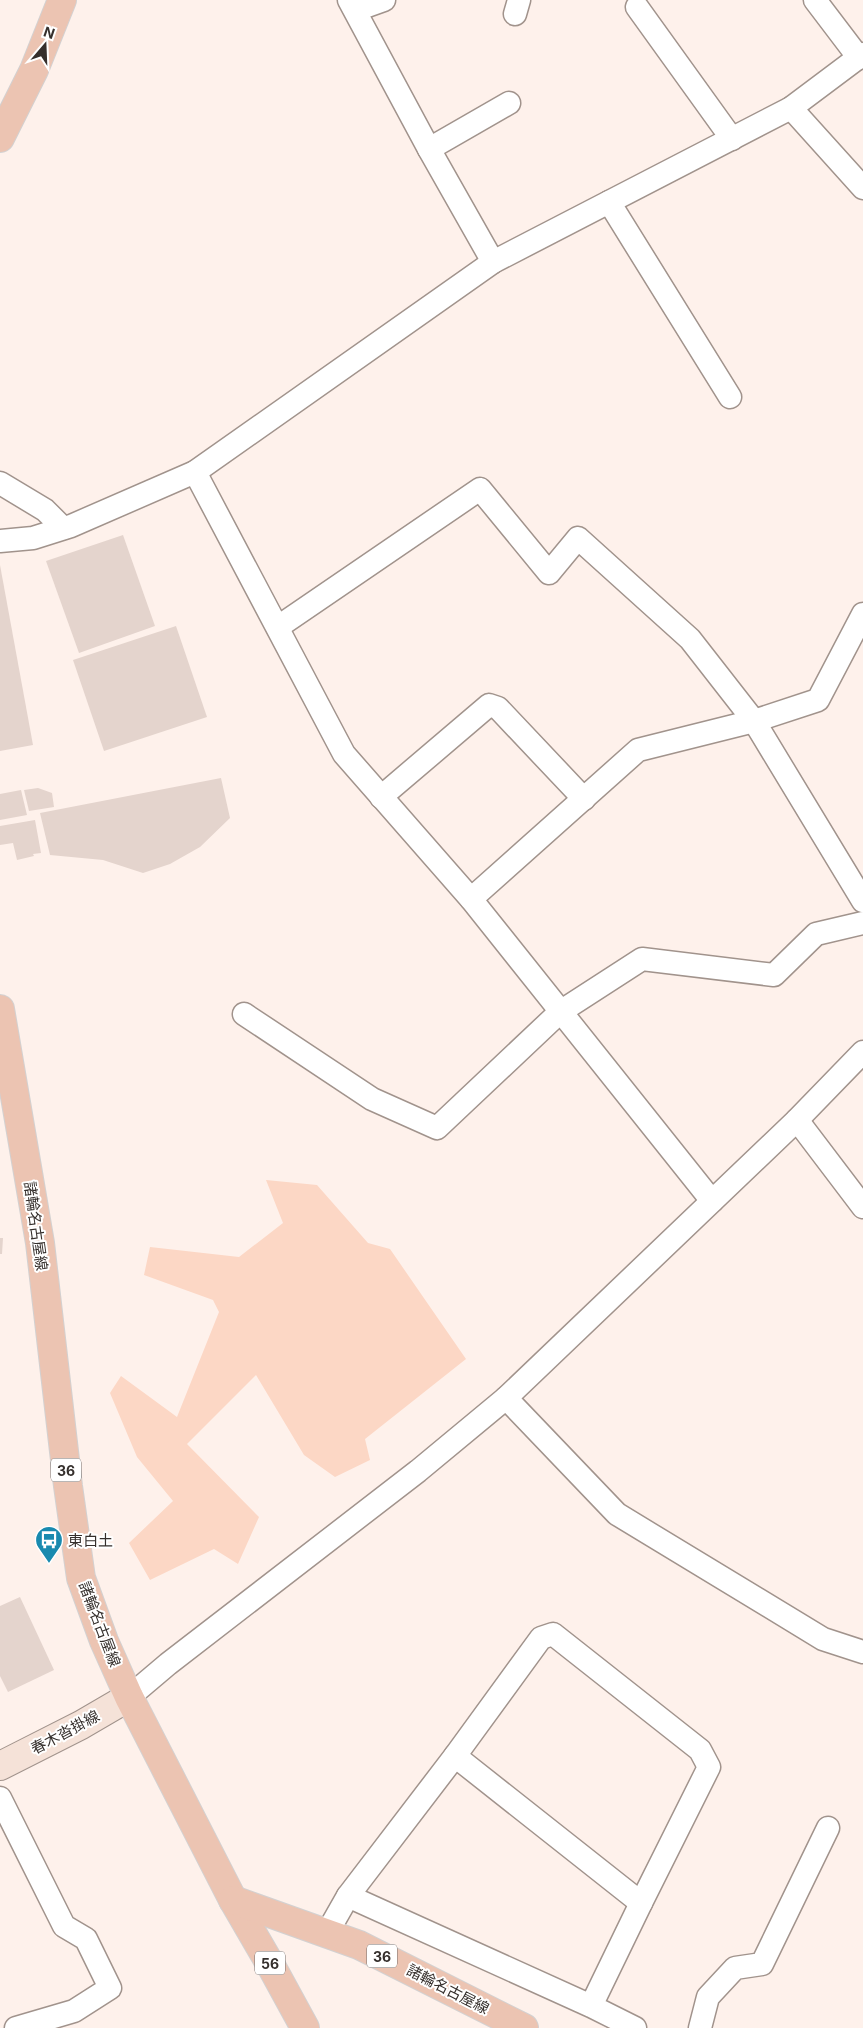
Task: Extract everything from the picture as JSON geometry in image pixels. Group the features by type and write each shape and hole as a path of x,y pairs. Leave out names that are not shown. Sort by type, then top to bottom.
{"main road":[{"path":"0,138 34,70 62,0"},
{"name":"諸輪名古屋線","path":"0,1009 40,1243 68,1486 81,1578 104,1640 129,1697 233,1900 360,1945 524,2028"},
{"name":"春木沓掛線","path":"0,1766 81,1725 129,1697"},
{"name":"56","path":"233,1900 304,2028"}],"street":[{"path":"384,0 352,5 429,149 493,262"},
{"path":"0,541 34,538 64,528 195,472 493,262 792,108 861,56 815,0"},
{"path":"637,8 732,139"},
{"path":"429,149 509,103"},
{"path":"792,108 863,188"},
{"path":"609,202 730,397"},
{"path":"195,472 344,754 471,899 712,1201"},
{"path":"0,483 45,510 64,528"},
{"path":"278,627 480,489 549,573 578,538 690,639 754,721 863,901"},
{"path":"471,899 638,750 754,721 818,700 860,625"},
{"path":"381,797 489,705 498,708 584,799"},
{"path":"244,1014 372,1099 437,1128 560,1012 642,959 774,975 816,934 863,924"},
{"path":"129,1697 168,1664 418,1471 506,1398 797,1120 863,1052"},
{"path":"797,1120 863,1207"},
{"path":"506,1398 617,1514 823,1639 863,1652"},
{"path":"327,1933 348,1896 455,1756 541,1638 553,1634 700,1750 710,1767 591,2006"},
{"path":"455,1756 641,1903"},
{"path":"0,1798 64,1926 86,1939 110,1988 74,2011 16,2028"},
{"path":"700,2028 708,1997 735,1968 762,1964 828,1828"},
{"path":"348,1896 636,2028"}],"shaded area":[{"path":"266,1180 317,1185 368,1243 390,1249 466,1359 365,1439 370,1460 335,1477 304,1455 256,1375 187,1444 259,1517 238,1564 214,1549 150,1580 129,1543 173,1501 137,1457 110,1393 121,1376 177,1417 219,1312 213,1300 144,1275 150,1247 239,1257 283,1223"}],"building":[{"path":"123,535 155,626 79,653 46,561"},
{"path":"0,565 33,745 0,751"},
{"path":"176,626 207,717 104,751 73,660"},
{"path":"221,778 230,818 200,847 170,864 143,873 103,860 50,855 40,813"},
{"path":"38,788 52,793 54,807 29,811 24,790"},
{"path":"21,790 27,815 0,820 0,794"},
{"path":"35,820 41,853 17,860 13,843 0,845 0,826"},
{"path":"0,1238 3,1238 2,1254 0,1254"},
{"path":"20,1597 54,1670 8,1692 0,1676 0,1606"}],"place":[{"name":"東白土","path":"49,1564"}]}
